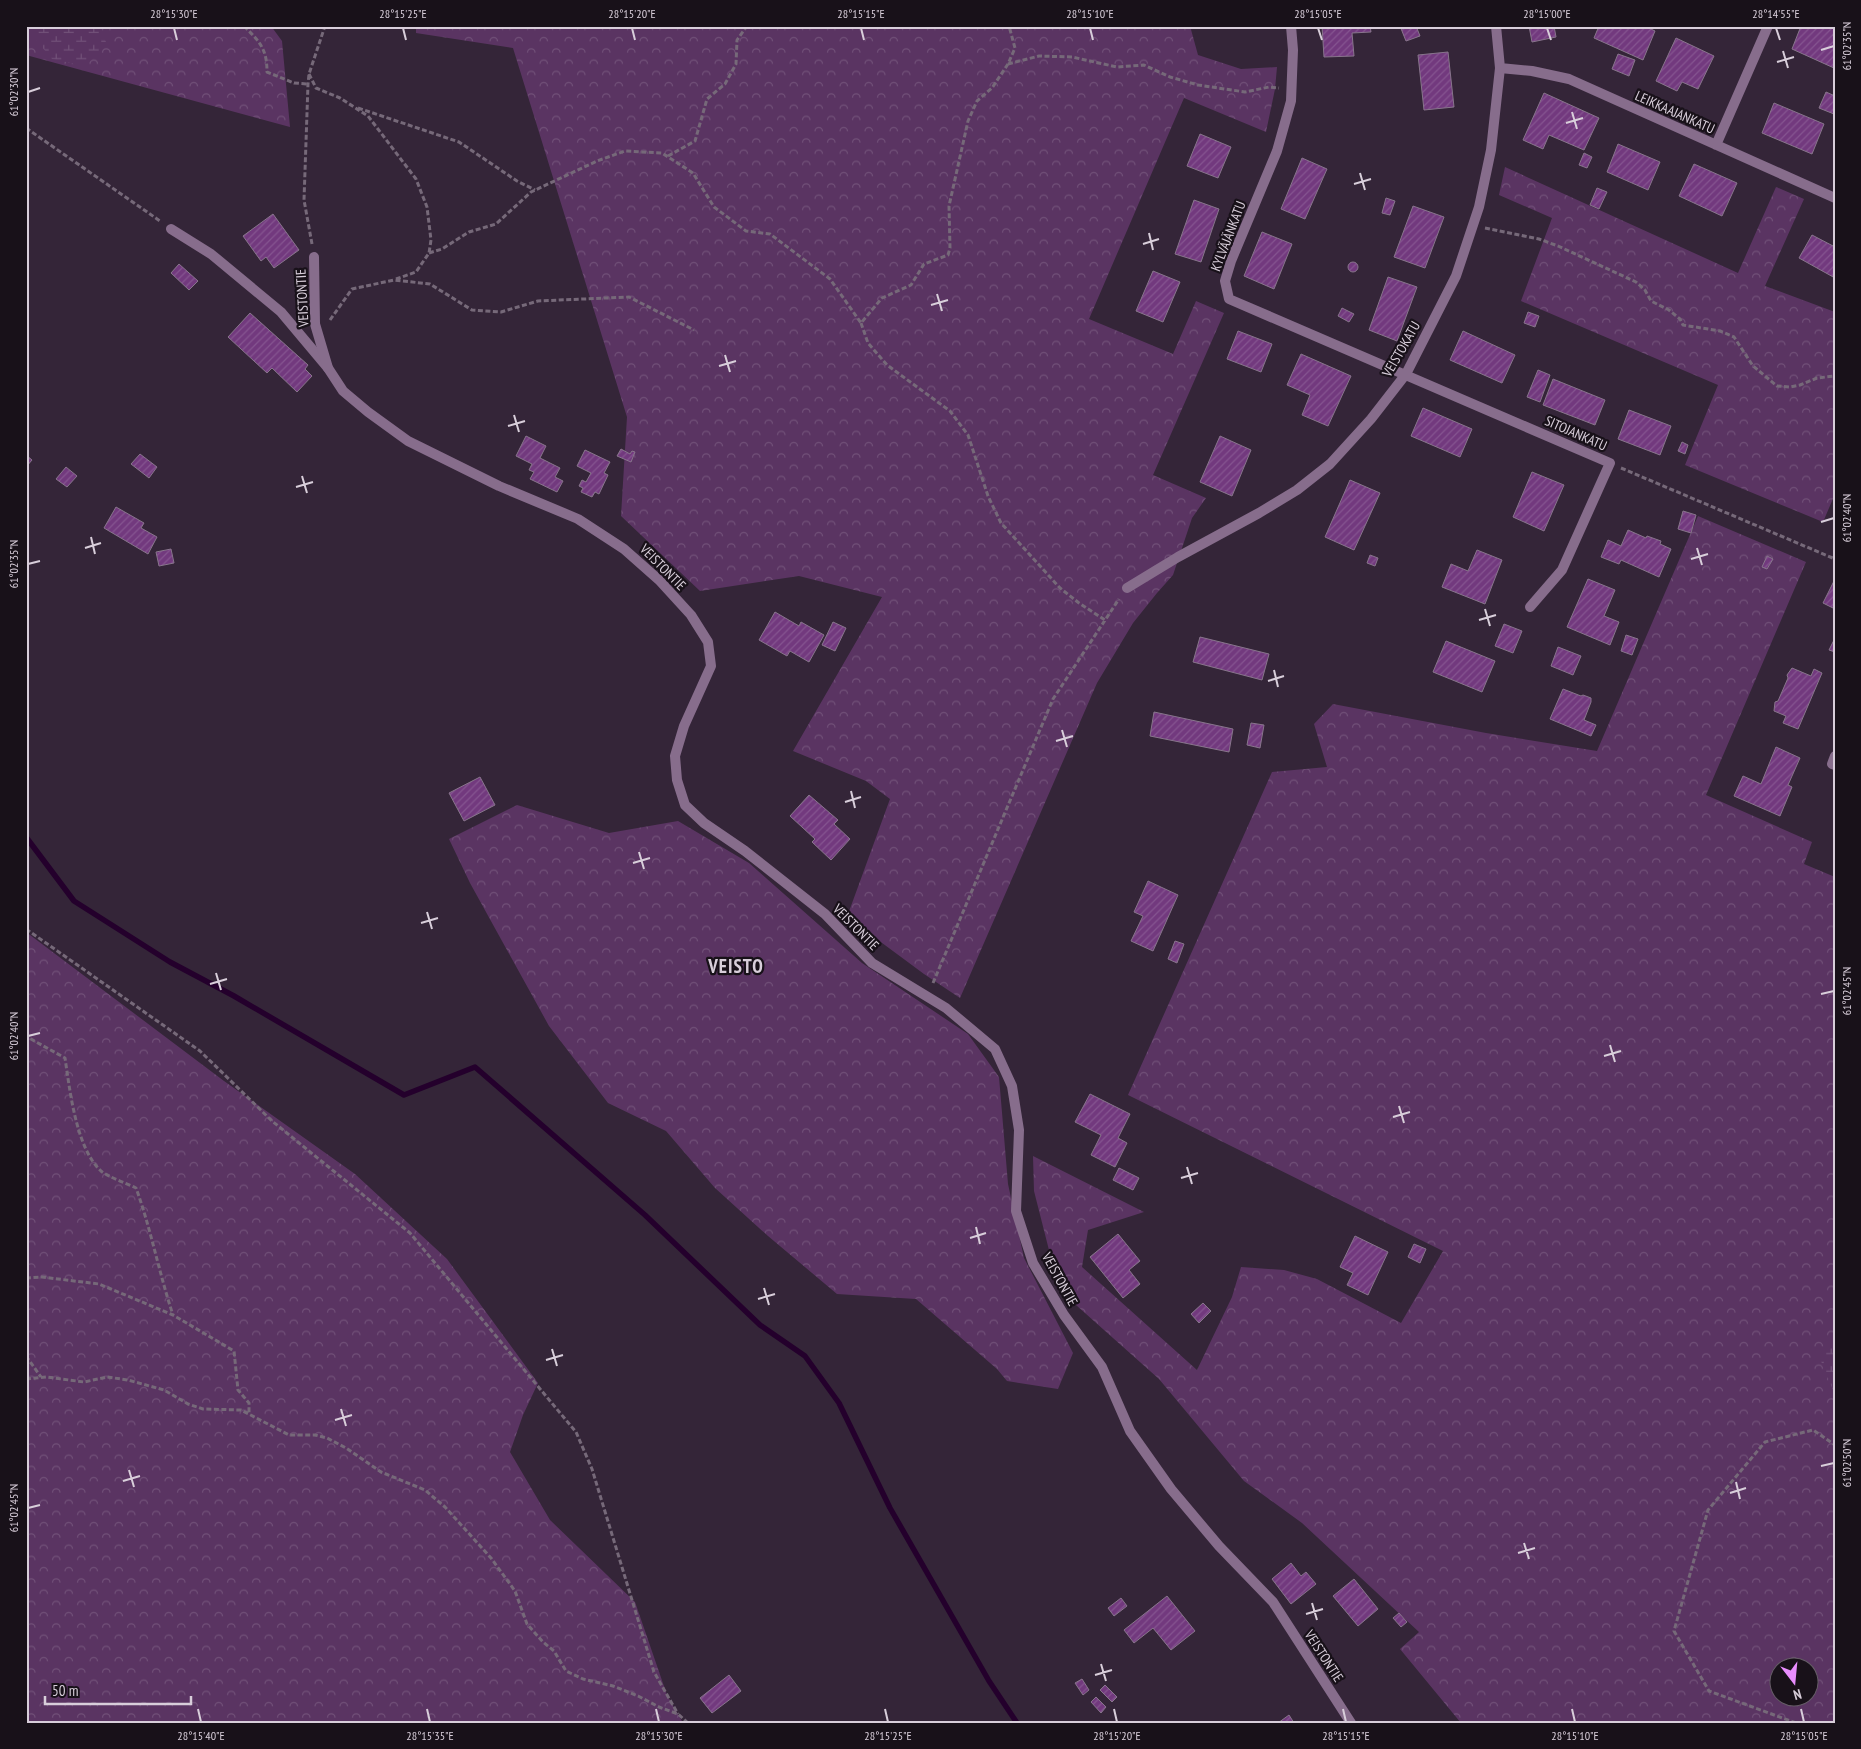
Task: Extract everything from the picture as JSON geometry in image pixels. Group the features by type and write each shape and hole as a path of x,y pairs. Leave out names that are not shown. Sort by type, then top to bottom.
{"street":[{"name":"KYLVÄJÄNKATU","path":"1291,26 1294,50 1291,101 1277,151 1229,268 1225,281 1229,298 1406,374"},
{"name":"VEISTOKATU","path":"1127,588 1297,490 1330,464 1371,419 1406,374 1456,276 1479,207 1491,150 1500,68 1496,26"},
{"path":"1716,145 1768,26"},
{"name":"LEIKKAAJANKATU","path":"1500,68 1532,71 1569,79 1835,198"},
{"path":"171,229 211,254 281,312 328,368"},
{"name":"VEISTONTIE","path":"314,257 315,324 328,368 343,391 408,441 499,486 578,519 624,549 659,580 690,615 708,642 711,666 684,726 676,756 676,780 686,804 704,823 745,851 825,914 872,964 946,1008 995,1049 1012,1086 1019,1130 1016,1211 1033,1263 1064,1315 1102,1367 1130,1431 1170,1489 1219,1546 1273,1602 1351,1723"},
{"name":"SITOJANKATU","path":"1406,374 1610,463 1562,570 1530,607"},
{"path":"1835,756 1832,764 1835,765"}],"path":[{"path":"244,26 258,39 267,57 267,72 294,83 308,84"},
{"path":"314,257 304,200 308,84 309,74 325,26"},
{"path":"668,156 695,141 707,99 725,84 736,64 737,40 747,26"},
{"path":"861,324 882,298 911,285 924,264 948,255 950,248 949,206 968,121 977,101 992,88 1008,64 1015,48 1009,26"},
{"path":"1008,64 1039,56 1072,58 1117,67 1144,64 1170,77 1198,85 1245,92 1269,87 1292,88"},
{"path":"309,74 316,88 340,98 368,116 416,180 427,207 431,240 429,253 416,272 394,280 352,289 326,325"},
{"path":"354,108 459,142 535,190"},
{"path":"26,128 171,229"},
{"path":"429,253 442,249 469,232 496,224 535,190 598,161 625,152 662,153 668,156 693,173 714,207 746,231 770,234 830,279 861,324 868,343 887,365 950,411 968,435 988,496 1000,523 1060,588 1105,620"},
{"path":"1472,226 1539,239 1597,263 1636,282 1645,290 1651,301 1676,316 1683,325 1720,331 1734,337 1753,366 1777,386 1790,387 1817,378 1835,376"},
{"path":"394,280 430,284 472,310 501,312 538,301 629,297 694,330"},
{"path":"1610,463 1835,559"},
{"path":"928,996 1053,699 1127,588"},
{"path":"26,929 200,1051 272,1121 410,1233 576,1432 592,1469 654,1672 678,1714 688,1723"},
{"path":"26,1032 29,1038 65,1058 73,1112 86,1149 101,1171 136,1188 147,1219 164,1288 173,1315"},
{"path":"26,1278 42,1277 99,1284 173,1315 234,1351 238,1390 249,1403 249,1414"},
{"path":"26,1356 42,1378"},
{"path":"26,1379 42,1378 84,1382 107,1377 128,1380 164,1390 188,1404 203,1409 242,1410 289,1435 315,1435 327,1438 346,1448 381,1472 426,1490 445,1507 491,1558 515,1591 528,1624 543,1642 554,1651 566,1671 583,1678 614,1686 638,1696 659,1708 678,1714"},
{"path":"1796,1723 1709,1692 1674,1631 1708,1510 1765,1442 1813,1430 1835,1445"}],"green space":[{"path":"26,26 271,26 282,41 290,127 26,55"},
{"path":"26,26 98,26 107,44 85,66 52,59"},
{"path":"416,26 1190,26 1198,55 1241,69 1277,67 1275,89 1266,132 1184,98 1089,319 1173,354 1196,301 1224,313 1153,475 1206,498 1192,518 1173,575 1133,623 1097,683 960,998 847,917 890,799 866,781 793,751 882,597 799,576 700,591 621,516 627,417 513,48 416,33"},
{"path":"1505,167 1738,273 1776,187 1804,199 1765,286 1835,312 1835,494 1823,522 1685,465 1718,385 1521,301 1552,218 1499,195"},
{"path":"1698,516 1806,562 1706,795 1812,842 1804,864 1835,877 1835,1723 1461,1723 1400,1649 1419,1632 1302,1523 1244,1481 1159,1379 1067,1297 1050,1254 1034,1191 1033,1156 1144,1212 1088,1230 1082,1267 1197,1370 1232,1297 1241,1267 1284,1270 1317,1279 1401,1323 1443,1251 1128,1095 1272,772 1327,767 1314,724 1333,704 1486,733 1597,751"},
{"path":"517,805 609,833 678,821 749,863 862,963 968,1034 999,1077 1008,1184 1024,1258 1073,1353 1058,1389 1007,1381 997,1369 916,1299 837,1294 715,1188 666,1131 608,1103 549,1026 470,883 449,839"},
{"path":"26,932 224,1081 355,1174 447,1259 538,1383 523,1415 510,1452 550,1520 635,1602 667,1695 683,1723 26,1723"},
{"path":"1835,1337 1835,1395 1821,1361"}],"building":[{"path":"1322,26 1370,26 1371,32 1352,33 1354,56 1324,57"},
{"path":"1400,26 1416,26 1420,36 1406,41"},
{"path":"1529,26 1554,26 1556,37 1532,42"},
{"path":"1599,26 1645,26 1655,31 1643,60 1594,38"},
{"path":"1801,26 1835,26 1833,36 1835,36 1834,68 1792,49"},
{"path":"1676,38 1714,56 1698,89 1682,82 1677,91 1656,81"},
{"path":"1448,52 1454,107 1424,110 1418,55"},
{"path":"1618,54 1635,60 1629,76 1612,69"},
{"path":"1826,92 1835,96 1834,114 1819,108"},
{"path":"1544,93 1599,118 1584,150 1549,135 1543,149 1523,140"},
{"path":"1774,103 1824,124 1812,154 1762,133"},
{"path":"1200,134 1231,147 1218,178 1187,166"},
{"path":"1618,144 1660,162 1648,190 1607,172"},
{"path":"1584,153 1592,157 1587,168 1579,165"},
{"path":"1302,158 1327,169 1305,219 1281,209"},
{"path":"1694,164 1737,183 1722,216 1679,196"},
{"path":"1597,188 1607,192 1599,209 1590,205"},
{"path":"1386,198 1395,201 1390,215 1382,213"},
{"path":"1194,200 1219,209 1201,262 1175,254"},
{"path":"1413,206 1444,217 1425,268 1394,257"},
{"path":"273,214 299,250 274,268 266,257 261,261 243,236"},
{"path":"1262,232 1292,244 1274,289 1244,276"},
{"path":"1812,235 1835,247 1835,278 1799,258"},
{"path":"1351,262 1355,262 1358,267 1357,271 1351,272 1348,269 1348,265"},
{"path":"179,264 198,281 189,290 171,273"},
{"path":"1153,271 1180,282 1163,322 1136,311"},
{"path":"1388,277 1417,287 1397,341 1369,330"},
{"path":"1342,308 1354,314 1349,322 1338,316"},
{"path":"1528,312 1539,316 1535,327 1524,323"},
{"path":"250,313 308,365 305,369 312,376 297,392 272,368 267,373 228,337"},
{"path":"1238,331 1272,344 1261,372 1227,359"},
{"path":"1463,331 1515,355 1502,383 1450,360"},
{"path":"1301,354 1351,376 1328,426 1302,415 1310,395 1287,385"},
{"path":"1538,370 1550,375 1540,402 1527,397"},
{"path":"1553,379 1605,400 1595,425 1543,405"},
{"path":"1423,408 1472,429 1460,457 1411,436"},
{"path":"1629,410 1671,426 1660,455 1618,439"},
{"path":"526,436 546,446 540,458 560,468 555,477 563,481 557,492 530,479 534,472 529,470 532,464 516,456"},
{"path":"1220,436 1251,450 1232,496 1200,482"},
{"path":"1682,442 1688,445 1685,454 1678,451"},
{"path":"621,449 630,454 632,451 635,452 631,462 617,456"},
{"path":"585,450 610,462 604,473 608,475 599,494 595,492 592,497 581,492 583,488 579,486 582,480 586,482 591,473 577,466"},
{"path":"140,454 157,467 149,478 131,464"},
{"path":"26,455 32,460 26,467"},
{"path":"66,467 77,476 67,487 56,479"},
{"path":"1532,472 1564,485 1544,531 1513,517"},
{"path":"1350,480 1380,493 1354,550 1325,537"},
{"path":"116,507 144,523 141,528 157,537 148,554 104,528"},
{"path":"1683,511 1696,515 1691,533 1678,529"},
{"path":"1628,530 1646,538 1647,536 1661,541 1660,544 1671,549 1659,577 1621,560 1619,564 1601,557 1608,540 1621,546"},
{"path":"171,549 174,563 159,566 156,552"},
{"path":"1477,550 1502,560 1485,604 1442,587 1451,564 1468,571"},
{"path":"1370,555 1378,558 1375,566 1367,563"},
{"path":"1767,556 1773,559 1767,569 1762,567"},
{"path":"1588,579 1615,590 1604,616 1619,622 1610,645 1567,627"},
{"path":"1835,579 1835,609 1823,603"},
{"path":"775,612 799,626 801,622 824,635 809,662 790,651 787,656 759,640"},
{"path":"833,622 846,628 835,651 822,645"},
{"path":"1504,624 1522,631 1513,653 1495,646"},
{"path":"1626,635 1638,639 1632,655 1621,651"},
{"path":"1200,637 1269,654 1262,680 1193,662"},
{"path":"1835,638 1835,652 1829,650"},
{"path":"1446,641 1495,661 1482,692 1433,672"},
{"path":"1558,647 1581,656 1573,675 1551,666"},
{"path":"1792,668 1811,676 1814,669 1822,673 1798,729 1783,723 1786,716 1774,711 1775,702 1778,701 1788,678 1787,675"},
{"path":"1563,689 1591,698 1584,720 1596,725 1591,736 1550,719"},
{"path":"1154,712 1233,729 1229,752 1150,736"},
{"path":"1251,723 1264,725 1260,748 1247,745"},
{"path":"1776,747 1800,758 1788,785 1792,787 1780,816 1734,796 1743,776 1761,784"},
{"path":"480,777 495,805 464,821 449,793"},
{"path":"809,795 838,820 834,824 850,839 831,860 812,842 815,839 790,816"},
{"path":"1148,881 1178,895 1153,951 1131,941 1143,916 1134,912"},
{"path":"1175,941 1184,944 1177,963 1168,959"},
{"path":"1090,1094 1130,1114 1118,1138 1127,1143 1115,1167 1091,1155 1101,1135 1075,1122"},
{"path":"1119,1168 1139,1178 1133,1190 1113,1180"},
{"path":"1118,1234 1140,1261 1129,1270 1140,1284 1123,1298 1090,1257"},
{"path":"1355,1236 1388,1252 1368,1295 1347,1285 1353,1273 1340,1267"},
{"path":"1414,1244 1426,1249 1420,1263 1408,1257"},
{"path":"1203,1303 1211,1311 1199,1323 1191,1314"},
{"path":"1291,1563 1301,1576 1306,1572 1316,1584 1291,1604 1272,1579"},
{"path":"1354,1579 1378,1609 1358,1626 1333,1596"},
{"path":"1167,1596 1195,1631 1171,1650 1153,1628 1134,1643 1124,1630"},
{"path":"1121,1598 1127,1606 1114,1616 1108,1608"},
{"path":"1399,1613 1407,1622 1401,1627 1393,1618"},
{"path":"729,1675 741,1691 712,1713 700,1698"},
{"path":"1082,1679 1089,1690 1083,1695 1075,1683"},
{"path":"1105,1685 1117,1697 1112,1702 1100,1690"},
{"path":"1096,1697 1106,1707 1101,1713 1091,1702"},
{"path":"1289,1715 1294,1723 1278,1723"}],"waterway":[{"path":"26,837 74,901 170,962 234,996 404,1095 475,1067 645,1215 760,1325 805,1356 839,1403 890,1508 989,1681 1017,1723"}],"district":[{"name":"VEISTO","path":"736,966"}]}
